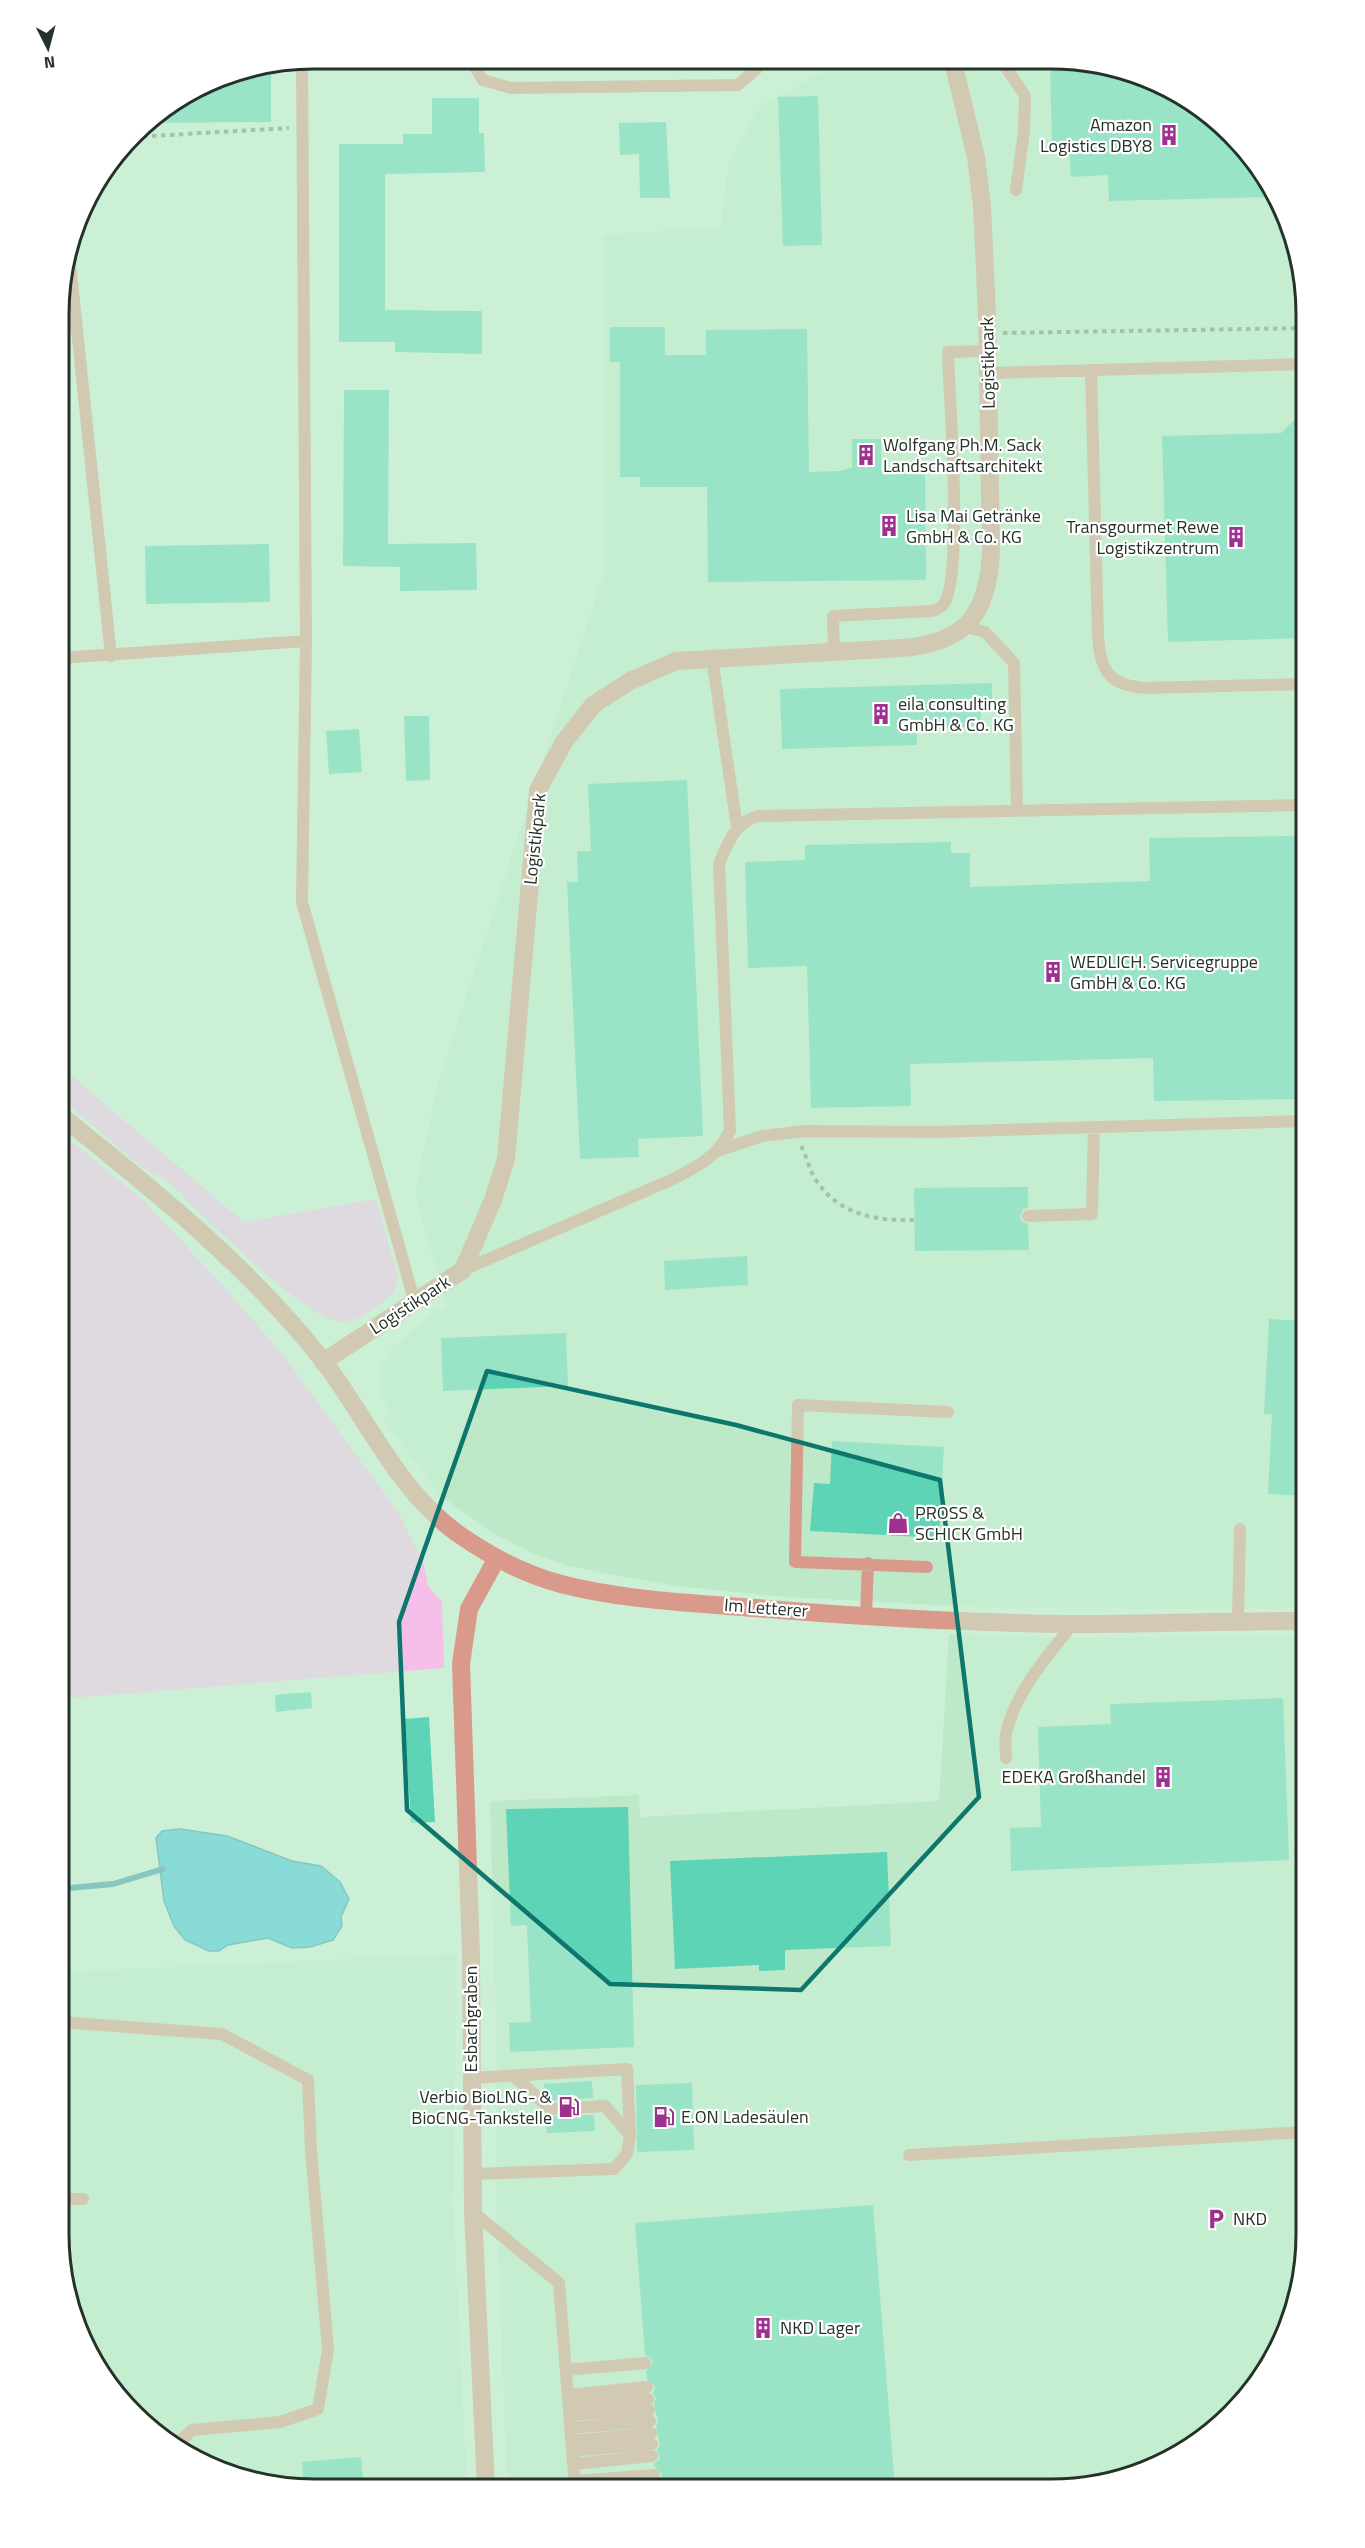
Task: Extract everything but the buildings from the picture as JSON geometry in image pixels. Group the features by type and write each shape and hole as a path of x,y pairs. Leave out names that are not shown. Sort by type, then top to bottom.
{"street":[{"name":"Logistikpark","path":"323,1362 463,1270 483,1226 506,1159 538,790 564,742 593,705 630,681 676,661 914,647 939,642 966,627 983,603 990,573 988,342 982,206 976,157 954,69"},
{"path":"69,1122 138,1178 241,1269 323,1362"},
{"name":"Im Letterer","path":"323,1362 401,1475 433,1512 457,1533 496,1558 561,1584 616,1593 725,1605 866,1615 1073,1624 1296,1621"},
{"name":"Esbachgraben","path":"486,2479 473,2212 471,1955 461,1664 469,1610 496,1558"}],"lane":[{"path":"476,69 483,80 511,88 738,86 756,69"},
{"path":"1005,69 1025,96 1024,131 1016,190"},
{"path":"302,70 306,640 302,902 415,1303"},
{"path":"72,279 111,656"},
{"path":"834,651 833,615 932,611 943,605 950,590 953,561 954,501 948,352 988,342"},
{"path":"988,373 1296,364"},
{"path":"1091,370 1098,634 1099,650 1106,671 1115,681 1128,687 1296,684"},
{"path":"966,627 985,632 1014,663 1017,811"},
{"path":"69,658 306,640"},
{"path":"712,658 737,827 719,864 730,1131 720,1150"},
{"path":"737,827 758,816 1296,805"},
{"path":"463,1270 671,1180 701,1164 720,1150 762,1136 794,1132 1296,1121"},
{"path":"1028,1216 1092,1214 1094,1127"},
{"path":"927,1567 795,1562 798,1405 948,1412"},
{"path":"1238,1621 1240,1529"},
{"path":"866,1615 868,1563"},
{"path":"1006,1758 1006,1731 1020,1699 1046,1658 1073,1624"},
{"path":"69,2023 222,2034 308,2080 311,2150 328,2350 318,2409 280,2422 192,2430 181,2440"},
{"path":"471,2078 627,2070 630,2135 627,2154 614,2169 473,2175"},
{"path":"513,2075 550,2109 604,2106 630,2135"},
{"path":"909,2155 1296,2133"},
{"path":"69,2199 83,2199"},
{"path":"473,2212 559,2283 574,2479"},
{"path":"566,2370 645,2363"},
{"path":"570,2422 650,2421"},
{"path":"570,2422 650,2421"},
{"path":"570,2422 650,2421"},
{"path":"573,2464 650,2421"},
{"path":"622,2479 654,2475"}],"path":[{"path":"146,136 303,127"},
{"path":"988,342 1296,328"},
{"path":"794,1132 815,1179 851,1212 875,1218 914,1220"}],"highlighted area":[{"path":"487,1371 736,1425 940,1480 979,1797 801,1990 610,1984 407,1810 399,1622"}],"shaded area":[{"path":"843,69 1051,69 1083,71 1114,77 1145,88 1187,110 1235,153 1255,178 1271,206 1288,251 1294,282 1296,314 1296,1608 1076,1609 956,1606 786,1597 675,1586 618,1576 565,1565 532,1553 491,1532 442,1497 382,1419 392,1414 381,1393 380,1369 390,1350 437,1309 446,1308 415,1192 438,1083 605,569 603,235 721,227 729,160 761,105 824,72"},
{"path":"69,1074 244,1222 376,1199 398,1276 394,1293 368,1313 353,1320 338,1321 320,1314 275,1282 167,1181 144,1169 69,1106"},
{"path":"69,1139 143,1200 218,1280 284,1356 398,1512 424,1565 428,1586 442,1602 444,1668 69,1698"},
{"path":"949,1634 1086,1638 1296,1635 1296,2234 1294,2266 1288,2297 1271,2342 1255,2370 1224,2407 1187,2438 1159,2454 1129,2466 1083,2477 1051,2479 507,2479 496,2185 497,2062 490,1801 639,1795 640,1817 939,1801"},
{"path":"457,1954 453,2202 467,2479 314,2479 282,2477 251,2471 206,2454 178,2438 141,2407 120,2383 110,2370 88,2328 77,2297 71,2266 69,1972"}],"water":[{"path":"180,1829 227,1836 292,1861 321,1866 340,1882 349,1899 341,1917 342,1926 333,1940 310,1947 292,1948 268,1938 228,1945 219,1951 209,1951 185,1940 174,1926 164,1901 156,1838 162,1831"}],"waterway":[{"path":"69,1888 113,1884 163,1869"}],"place":[{"name":"Amazon Logistics DBY8","path":"1169,135"},
{"name":"Wolfgang Ph.M. Sack Landschaftsarchitekt","path":"866,455"},
{"name":"Lisa Mai Getränke GmbH & Co. KG","path":"889,526"},
{"name":"Transgourmet Rewe Logistikzentrum","path":"1236,537"},
{"name":"eila consulting GmbH & Co. KG","path":"881,714"},
{"name":"WEDLICH. Servicegruppe GmbH & Co. KG","path":"1053,972"},
{"name":"PROSS & SCHICK GmbH","path":"898,1523"},
{"name":"EDEKA Großhandel","path":"1163,1777"},
{"name":"Verbio BioLNG- & BioCNG-Tankstelle","path":"569,2107"},
{"name":"E.ON Ladesäulen","path":"664,2117"},
{"name":"NKD","path":"1216,2219"},
{"name":"NKD Lager","path":"763,2328"}]}
